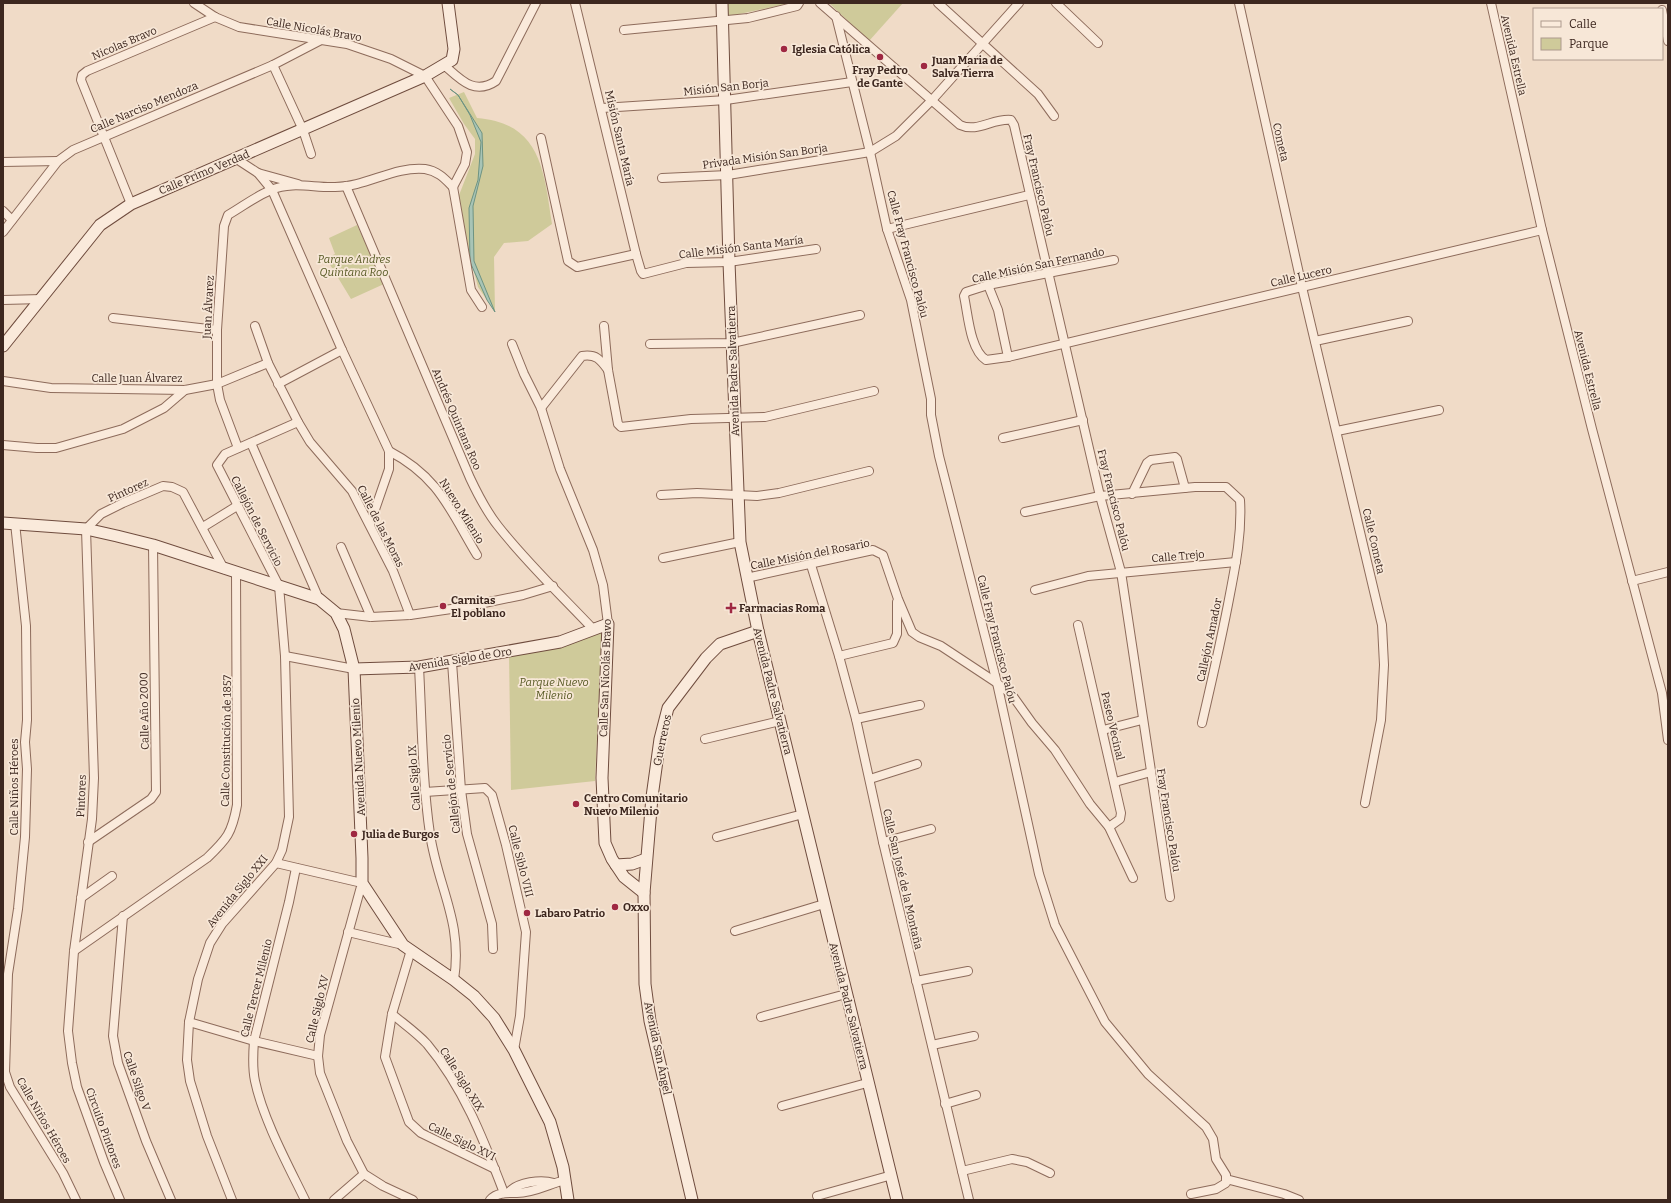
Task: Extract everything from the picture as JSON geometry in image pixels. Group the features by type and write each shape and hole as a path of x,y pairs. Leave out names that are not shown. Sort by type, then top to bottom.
{"street":[{"name":"Calle Nicolás Bravo","path":"194,3 215,17 239,27 323,40 372,52 391,59 425,76"},
{"path":"448,3 454,50 448,62 464,82 476,87 488,87 496,81 536,3"},
{"name":"Misión Santa María","path":"575,3 602,108 636,254 641,271 647,274"},
{"name":"Avenida Padre Salvatierra","path":"722,3 726,100 729,262 740,542 746,578 758,631 867,1083 892,1174 897,1200"},
{"path":"624,30 748,18 797,6 800,3"},
{"path":"820,3 933,99"},
{"path":"938,3 983,42 1038,94 1054,116"},
{"path":"870,152 896,136 933,99 1019,3"},
{"path":"1056,3 1098,43"},
{"name":"Cometa","path":"1239,3 1302,287"},
{"name":"Avenida Estrella","path":"1491,3 1542,230 1662,693 1668,740"},
{"path":"1663,15 1668,41"},
{"name":"Calle Fray Francisco Palóu","path":"836,16 870,152 887,229 911,300 931,399 931,415 939,456 998,683 1039,874 1055,925 1105,1022 1148,1074 1206,1128 1213,1139 1216,1159 1226,1179"},
{"name":"Nicolas Bravo","path":"131,204 81,80 82,75 87,70 215,17"},
{"name":"Calle Narciso Mendoza","path":"3,232 58,160 73,150 273,65 323,40"},
{"name":"Calle Primo Verdad","path":"3,346 100,225 131,204 425,76 448,62"},
{"path":"273,65 303,130 311,154"},
{"path":"425,76 458,126 467,152 465,164 453,187"},
{"name":"Misión San Borja","path":"602,108 726,100 852,82"},
{"name":"Fray Francisco Palóu","path":"933,99 960,124 967,128 974,128 1005,120 1011,120 1014,125 1100,496 1121,572 1142,720 1170,897"},
{"path":"541,138 568,261 577,266 636,254"},
{"name":"Privada Misión San Borja","path":"662,178 728,175 870,152"},
{"path":"235,158 258,173 272,190 342,350 390,451 388,469 370,524"},
{"path":"3,162 58,160"},
{"path":"258,173 303,185 335,187 346,186 407,169 425,169 441,175 453,187 471,290 482,307"},
{"name":"Juan Álvarez","path":"238,448 220,400 217,384 217,330 225,220 228,214 272,190 303,185"},
{"name":"Andrés Quintana Roo","path":"346,186 470,478 484,506 502,531 594,630"},
{"path":"887,229 1029,195"},
{"path":"3,211 12,220"},
{"name":"Calle Lucero","path":"986,360 1008,357 1542,230"},
{"name":"Calle Misión Santa María","path":"647,274 686,263 729,262 816,249"},
{"name":"Calle Misión San Fernando","path":"986,360 981,357 973,339 964,296 966,292 988,285 1114,260"},
{"path":"988,285 998,310 1008,357"},
{"name":"Calle Cometa","path":"1302,287 1382,625 1384,641 1381,720 1365,802"},
{"path":"3,300 42,299"},
{"path":"650,344 732,343 860,315"},
{"path":"113,318 217,330"},
{"path":"1315,341 1408,321"},
{"name":"Calle de las Moras","path":"255,326 268,363 298,422 310,442 352,491 370,524 392,571 410,615"},
{"path":"604,326 608,370 618,424 621,427 691,419 735,419 765,416 874,391"},
{"name":"Calle San Nicolás Bravo","path":"512,344 524,374 541,408 560,469 593,550 603,584 608,624 602,778 605,843 624,877 644,893"},
{"path":"278,384 342,350"},
{"path":"541,408 582,356 592,354 598,357 608,370"},
{"name":"Calle Juan Álvarez","path":"3,381 50,388 186,390 217,384 268,363"},
{"path":"3,445 56,448 123,430 164,408 186,390"},
{"path":"1337,431 1439,410"},
{"path":"1003,438 1083,420"},
{"path":"238,448 298,422"},
{"path":"251,443 319,599"},
{"name":"Callejón de Servicio","path":"238,448 225,454 217,465 236,506 279,586"},
{"name":"Nuevo Milenio","path":"390,451 410,463 433,483 477,555"},
{"path":"1025,512 1100,496 1132,494 1185,488 1175,457 1151,460 1147,463 1132,494"},
{"path":"662,495 757,496 779,493 869,471"},
{"name":"Pintorez","path":"86,529 101,514 123,502 163,486 172,487 183,492 203,527"},
{"name":"Callejón Amador","path":"1185,488 1226,487 1240,500 1241,516 1236,562 1219,657 1202,722"},
{"path":"224,568 203,527 236,506"},
{"name":"Avenida Nuevo Milenio","path":"3,522 86,529 153,545 319,599 336,613 344,629 354,669 362,883"},
{"name":"Calle Niños Héroes","path":"15,523 26,626 27,720 24,742 27,777 25,837 18,909 8,974 5,1072 10,1087 63,1173 76,1200"},
{"name":"Pintores","path":"72,1063 68,1031 74,951 88,842 94,778 86,529"},
{"path":"663,558 740,542"},
{"name":"Calle Año 2000","path":"88,842 151,799 156,792 153,545"},
{"path":"341,547 371,617"},
{"name":"Calle Misión del Rosario","path":"746,578 811,565 872,550 878,552 886,561 898,599"},
{"name":"Calle Trejo","path":"1035,590 1088,576 1236,562"},
{"name":"Calle San José de la Montaña","path":"811,565 839,656 856,719 883,842 969,1200"},
{"name":"Calle Constitución de 1857","path":"74,951 207,858 222,844 234,824 237,805 236,572"},
{"path":"1632,581 1668,572"},
{"name":"Avenida Siglo XXI","path":"232,1200 207,1136 190,1081 187,1060 189,1022 198,979 210,943 222,924 276,863 282,850 289,817 285,656 279,586"},
{"path":"336,613 371,617 410,615 465,607 523,595 553,586"},
{"path":"898,599 912,632 919,637 941,646 998,683 1012,695 1032,723 1055,750 1076,780 1090,804 1109,827 1133,878"},
{"path":"839,656 893,643 897,634 898,599"},
{"name":"Avenida Siglo de Oro","path":"285,656 354,669 419,667 560,642 608,624"},
{"name":"Paseo Vecinal","path":"1078,625 1121,813 1120,819 1109,827"},
{"name":"Guerreros","path":"644,893 652,797 660,739 668,708 706,658 720,644 758,631"},
{"name":"Callejón de Servicio","path":"452,662 461,790 467,834 492,924 493,949"},
{"name":"Calle Siglo IX","path":"419,667 425,792 430,835 451,910 456,936 457,960 454,980"},
{"path":"856,719 920,704"},
{"path":"1103,730 1142,720"},
{"path":"705,739 780,721"},
{"path":"870,778 917,764"},
{"path":"1115,782 1151,772"},
{"name":"Calle Siblo VIII","path":"425,792 485,788 492,795 524,917 526,932 522,989 514,1050"},
{"path":"717,837 803,814"},
{"path":"883,842 931,829"},
{"path":"616,865 632,864 646,859"},
{"path":"276,863 362,883 407,947 474,996 494,1018 514,1050 550,1122 565,1180 568,1200"},
{"name":"Calle Tercer Milenio","path":"296,868 289,902 254,1041 253,1062 258,1093 279,1146 305,1200"},
{"path":"81,898 112,876"},
{"name":"Calle Siglo XV","path":"362,883 320,1036 318,1056 320,1073 347,1141 364,1174"},
{"name":"Avenida San Ángel","path":"644,893 646,984 650,1021 692,1200"},
{"path":"735,931 824,904"},
{"name":"Calle Silgo V","path":"123,916 113,1036 115,1052 146,1141 171,1200"},
{"path":"348,932 407,947"},
{"name":"Calle Siglo XVI","path":"407,947 392,1014 386,1061 409,1122 421,1133 495,1169 507,1193"},
{"path":"916,981 968,971"},
{"path":"761,1017 846,994"},
{"name":"Calle Siglo XIX","path":"392,1014 426,1043 447,1072 470,1110 495,1169"},
{"path":"189,1022 254,1041 318,1056"},
{"path":"932,1045 974,1036"},
{"name":"Circuito Pintores","path":"72,1063 77,1087 104,1162 120,1200"},
{"path":"782,1106 867,1083"},
{"path":"945,1104 976,1095"},
{"path":"962,1171 1012,1159 1019,1159 1050,1173"},
{"path":"334,1200 364,1174 383,1186 413,1200"},
{"path":"817,1196 892,1174"},
{"path":"1191,1194 1216,1189 1226,1183 1226,1179 1284,1194 1299,1200"},
{"path":"490,1200 493,1196 507,1193 517,1193 547,1188 554,1183 565,1180"}],"green space":[{"path":"724,3 791,3 725,17"},
{"path":"829,3 903,3 869,41"},
{"path":"464,92 477,118 498,122 515,129 527,140 536,153 542,168 552,224 528,241 504,243 494,257 495,312 478,287 456,203 475,154 475,139 464,124 449,98"},
{"name":"Parque Andres Quintana Roo","path":"357,225 384,284 351,299 326,258 335,254 329,238"},
{"name":"Parque Nuevo Milenio","path":"602,625 595,781 511,790 509,654"}],"shaded area":[{"path":"458,95 482,133 483,166 473,206 474,261 495,312 487,300 470,262 469,208 478,180 481,142 470,115"}],"place":[{"name":"Iglesia Católica","path":"784,49"},
{"name":"Fray Pedro de Gante","path":"880,57"},
{"name":"Juan Maria de Salva Tierra","path":"924,66"},
{"name":"Carnitas El poblano","path":"443,606"},
{"name":"Farmacias Roma","path":"731,608"},
{"name":"Centro Comunitario Nuevo Milenio","path":"576,804"},
{"name":"Julia de Burgos","path":"354,834"},
{"name":"Oxxo","path":"615,907"},
{"name":"Labaro Patrio","path":"527,913"}]}
